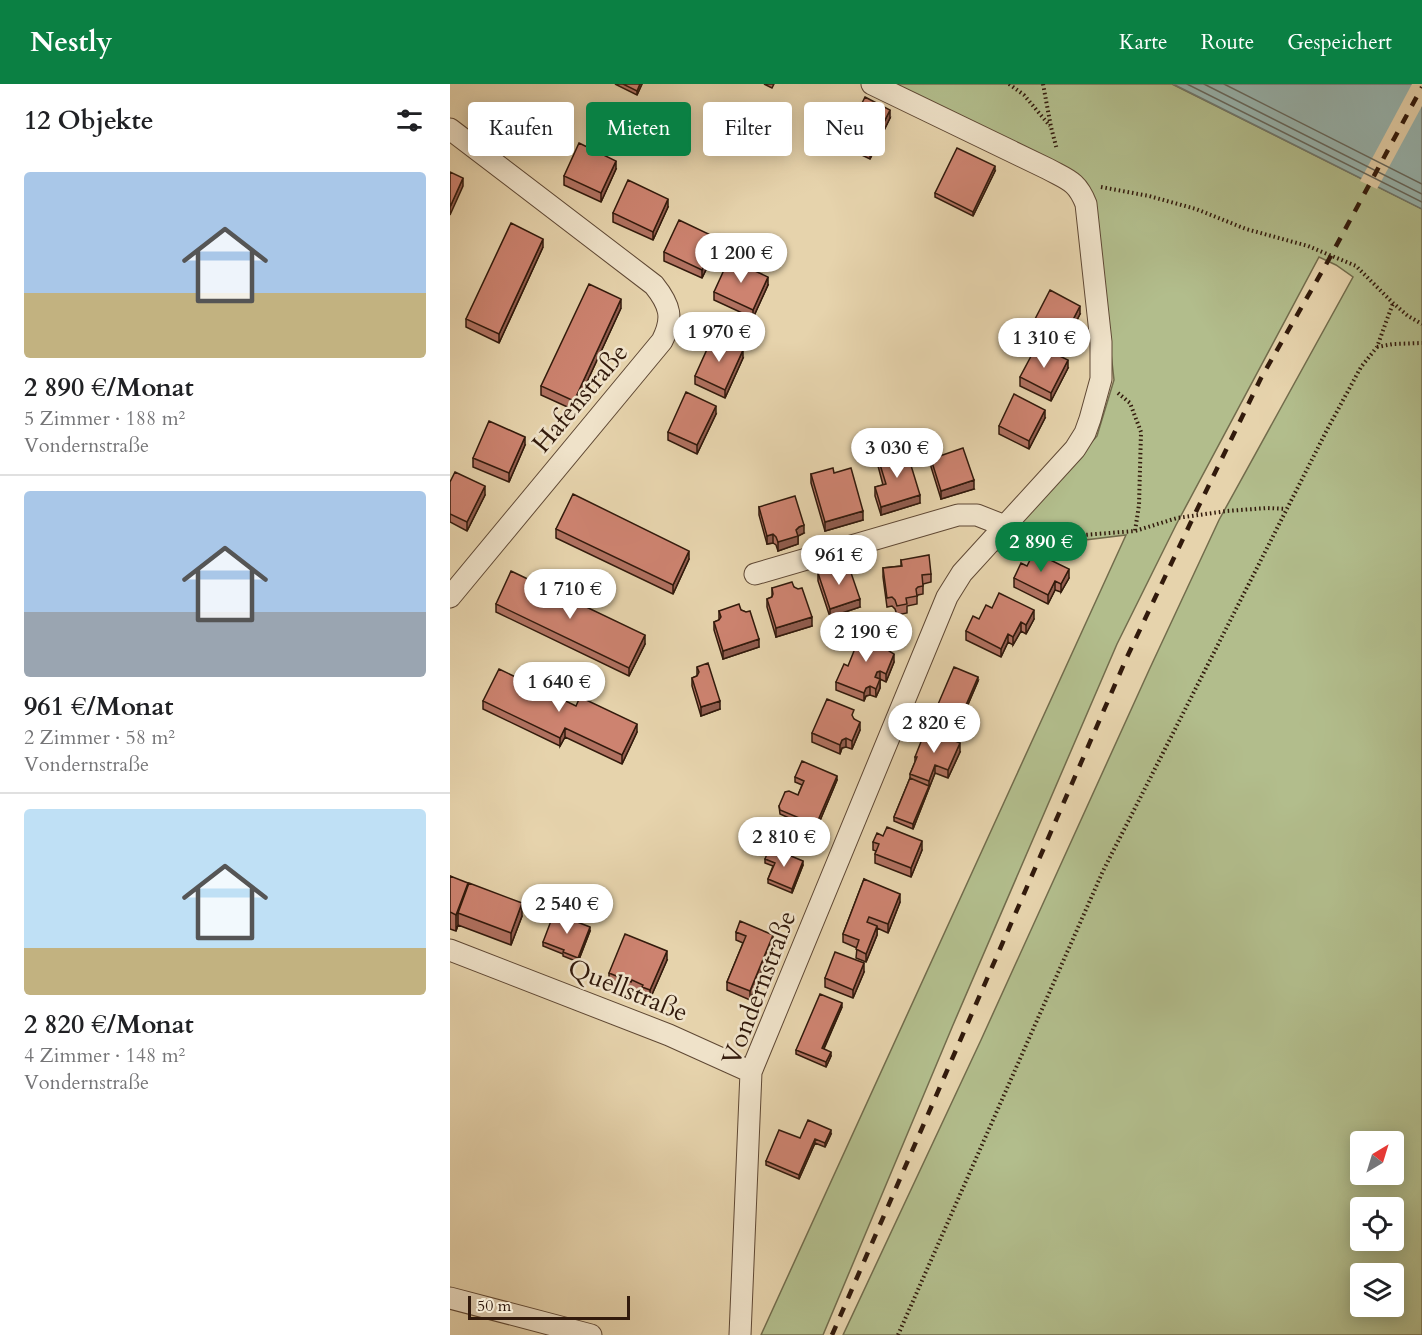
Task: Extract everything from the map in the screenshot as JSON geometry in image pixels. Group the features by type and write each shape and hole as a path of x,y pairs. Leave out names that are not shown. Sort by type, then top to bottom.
{"street":[{"path":"872,84 1073,182"},
{"name":"Hafenstraße","path":"450,129 654,285 668,306 670,315 669,326 662,341 450,597"},
{"name":"Vondernstraße","path":"740,1335 751,1072 947,597 962,573 1075,449 1090,419 1101,379 1101,342 1086,204 1081,192 1073,182"},
{"path":"755,574 958,515 977,515 1005,526"},
{"name":"Quellstraße","path":"450,950 647,1026 751,1072"},
{"path":"450,1298 591,1335"}],"path":[{"path":"1009,84 1024,95 1051,127"},
{"path":"1043,84 1059,159 1073,182 1149,196 1196,209 1246,229 1308,246 1356,266 1393,303 1422,324"},
{"path":"897,1335 1103,871 1328,428 1361,367 1377,347 1393,303"},
{"path":"1377,347 1422,343"},
{"path":"1101,379 1130,403 1141,432 1139,506 1135,531"},
{"path":"990,542 1135,531 1177,518 1267,508 1286,509"}],"green space":[{"path":"888,84 1172,84 1422,209 1422,1335 843,1335 1219,520 1353,277 1319,257 1176,525 1117,644 823,1335 761,1335 1126,535 996,551 1097,436 1114,380 1094,204"}],"water":[{"path":"1173,84 1422,84 1422,209 1201,98"}],"pier":[{"path":"1412,84 1422,84 1422,106 1377,189 1360,181"}],"building":[{"path":"623,84 640,84 637,91"},
{"path":"865,97 875,102 863,102"},
{"path":"885,107 890,110 885,120"},
{"path":"579,143 586,146 586,156 606,156 616,161 601,193 564,176"},
{"path":"957,148 995,166 973,212 935,193"},
{"path":"450,172 463,178 450,207"},
{"path":"628,180 668,199 653,232 613,213"},
{"path":"679,220 717,238 702,270 664,252"},
{"path":"511,223 543,239 499,334 466,319"},
{"path":"729,259 768,277 753,310 714,292"},
{"path":"589,284 621,299 574,401 541,386"},
{"path":"1050,290 1080,306 1063,339 1033,323"},
{"path":"713,336 743,350 725,390 695,376"},
{"path":"1037,345 1068,360 1051,393 1020,377"},
{"path":"686,392 716,406 697,445 668,432"},
{"path":"1014,394 1045,410 1029,441 999,426"},
{"path":"489,421 525,437 509,473 473,458"},
{"path":"963,448 974,480 941,491 931,459"},
{"path":"906,449 920,495 881,507 875,487 886,484 878,458"},
{"path":"833,468 834,473 851,468 863,511 825,522 811,474"},
{"path":"455,472 485,486 467,522 450,514 450,482"},
{"path":"573,494 689,551 673,585 556,529"},
{"path":"795,496 804,525 796,530 798,536 778,542 773,534 767,536 759,507"},
{"path":"1034,552 1069,569 1061,584 1055,581 1048,595 1014,578 1021,563 1027,566"},
{"path":"929,555 931,574 922,575 923,586 916,589 917,596 906,598 907,604 897,606 892,597 887,598 883,568 902,566 901,560"},
{"path":"848,564 860,599 830,609 818,573"},
{"path":"511,571 645,635 629,668 496,604"},
{"path":"792,582 794,587 802,588 812,617 776,628 767,599 772,597 772,588"},
{"path":"999,593 1034,610 1026,625 1021,622 1013,637 1008,634 1001,649 966,631 973,616 979,619 986,605 992,608"},
{"path":"739,604 741,610 750,611 759,639 723,651 714,622 721,617 719,611"},
{"path":"862,631 890,642 888,649 894,654 886,674 877,672 875,677 880,679 876,689 870,686 864,693 836,682 844,664 848,666"},
{"path":"708,663 720,701 701,707 692,678 699,672 697,667"},
{"path":"954,667 978,677 960,719 936,709"},
{"path":"499,669 576,706 580,697 637,724 622,755 565,728 560,738 483,701"},
{"path":"827,699 854,710 852,715 854,719 860,722 852,741 846,738 840,745 812,733"},
{"path":"926,729 960,743 948,770 935,765 929,781 910,774"},
{"path":"802,761 837,776 816,825 780,810 779,806 785,792 789,791 798,795 804,781 795,777"},
{"path":"910,778 929,786 913,824 894,817"},
{"path":"887,827 922,841 911,868 875,854 879,844 873,842 877,833 883,836"},
{"path":"769,849 803,861 792,889 768,879 775,863 765,859"},
{"path":"450,876 468,883 456,915 450,912"},
{"path":"864,879 900,894 888,924 869,917 867,922 877,926 866,954 856,949 859,940 843,934"},
{"path":"469,883 522,903 511,933 458,913"},
{"path":"554,913 590,927 578,958 543,942"},
{"path":"740,921 773,935 750,991 727,982 746,936 736,932"},
{"path":"625,934 667,951 650,990 632,980 631,982 609,973"},
{"path":"835,952 864,963 853,990 825,978"},
{"path":"820,994 842,1003 822,1048 831,1052 826,1062 796,1050"},
{"path":"808,1120 831,1130 825,1143 815,1139 799,1175 766,1161 779,1130 800,1138"}],"railway":[{"path":"832,1335 1127,657 1261,378 1328,261 1422,87"}]}
